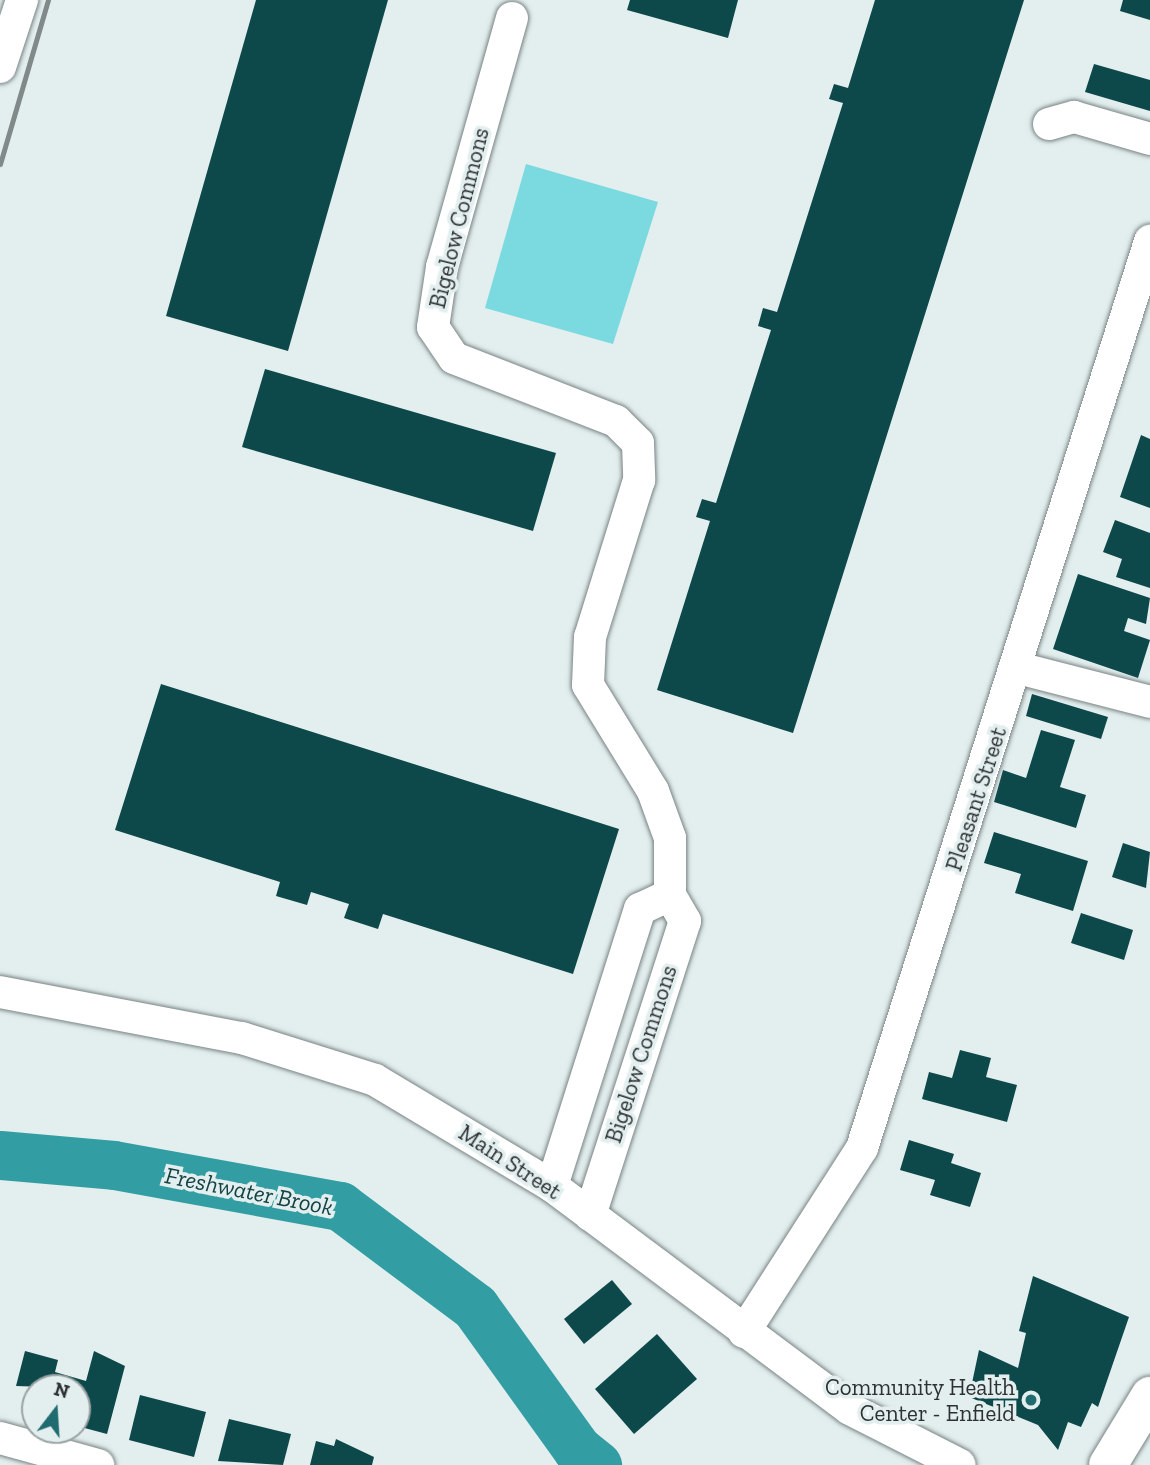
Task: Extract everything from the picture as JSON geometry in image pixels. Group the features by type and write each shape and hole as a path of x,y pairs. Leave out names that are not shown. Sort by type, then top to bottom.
{"street":[{"path":"0,66 22,0"},
{"name":"Bigelow Commons","path":"512,18 442,267 433,327 454,358 616,421 638,443 639,480 590,637 588,685 653,791 670,838 670,895 685,921 590,1215"},
{"path":"1049,124 1074,117 1150,139"},
{"name":"Pleasant Street","path":"744,1332 862,1148 1018,668 1150,241"},
{"path":"1018,668 1150,702"},
{"name":"Bigelow Commons","path":"552,1186 640,909 670,895"},
{"name":"Main Street","path":"0,992 242,1038 342,1067 418,1102 552,1186 850,1409 960,1465"},
{"path":"1108,1465 1150,1396"},
{"path":"0,1438 91,1464"}],"shaded area":[{"path":"526,164 658,202 613,344 485,308"}],"building":[{"path":"256,0 388,0 288,351 166,316"},
{"path":"630,0 738,0 728,38 627,10"},
{"path":"875,0 1024,0 793,733 657,690 710,521 696,517 702,499 716,503 771,330 758,326 763,308 777,312 843,103 829,99 834,84 848,88"},
{"path":"1123,0 1150,0 1150,20 1120,11"},
{"path":"1094,64 1150,80 1150,111 1085,92"},
{"path":"265,369 556,453 533,531 242,447"},
{"path":"1141,435 1150,439 1150,508 1120,497"},
{"path":"1115,520 1150,533 1150,588 1116,577 1122,559 1103,552"},
{"path":"1078,574 1150,598 1146,624 1128,618 1124,631 1150,640 1138,678 1053,649"},
{"path":"161,684 619,829 573,974 383,914 378,929 344,918 349,904 311,892 307,905 276,896 280,882 115,830"},
{"path":"1032,694 1108,717 1101,739 1026,716"},
{"path":"1041,730 1075,740 1060,787 1086,795 1076,828 994,802 1003,770 1026,778"},
{"path":"994,832 1088,861 1073,911 1015,893 1021,874 984,863"},
{"path":"1123,843 1150,852 1146,888 1112,877"},
{"path":"1081,913 1133,930 1124,960 1071,943"},
{"path":"960,1050 991,1058 986,1077 1017,1085 1007,1122 922,1099 929,1072 952,1078"},
{"path":"909,1140 954,1154 951,1163 981,1173 970,1207 930,1195 935,1180 900,1170"},
{"path":"1033,1276 1129,1317 1098,1407 1092,1403 1081,1427 1068,1422 1058,1450 1038,1425 969,1397 979,1350 1018,1368 1026,1333 1019,1331"},
{"path":"612,1280 632,1304 584,1344 564,1319"},
{"path":"657,1334 697,1379 634,1434 595,1389"},
{"path":"25,1351 58,1360 55,1372 62,1374 21,1374 21,1386 16,1386"},
{"path":"94,1351 125,1366 107,1434 91,1430 91,1374 88,1374"},
{"path":"140,1395 206,1412 194,1457 129,1440"},
{"path":"229,1419 291,1434 283,1465 218,1461"},
{"path":"336,1439 374,1457 372,1465 310,1465 316,1441 334,1446"}],"waterway":[{"name":"Freshwater Brook","path":"0,1155 114,1165 340,1206 475,1307 577,1449 597,1465"}],"railway":[{"path":"0,164 48,0"}],"place":[{"name":"Community Health Center - Enfield","path":"1031,1400"}]}
